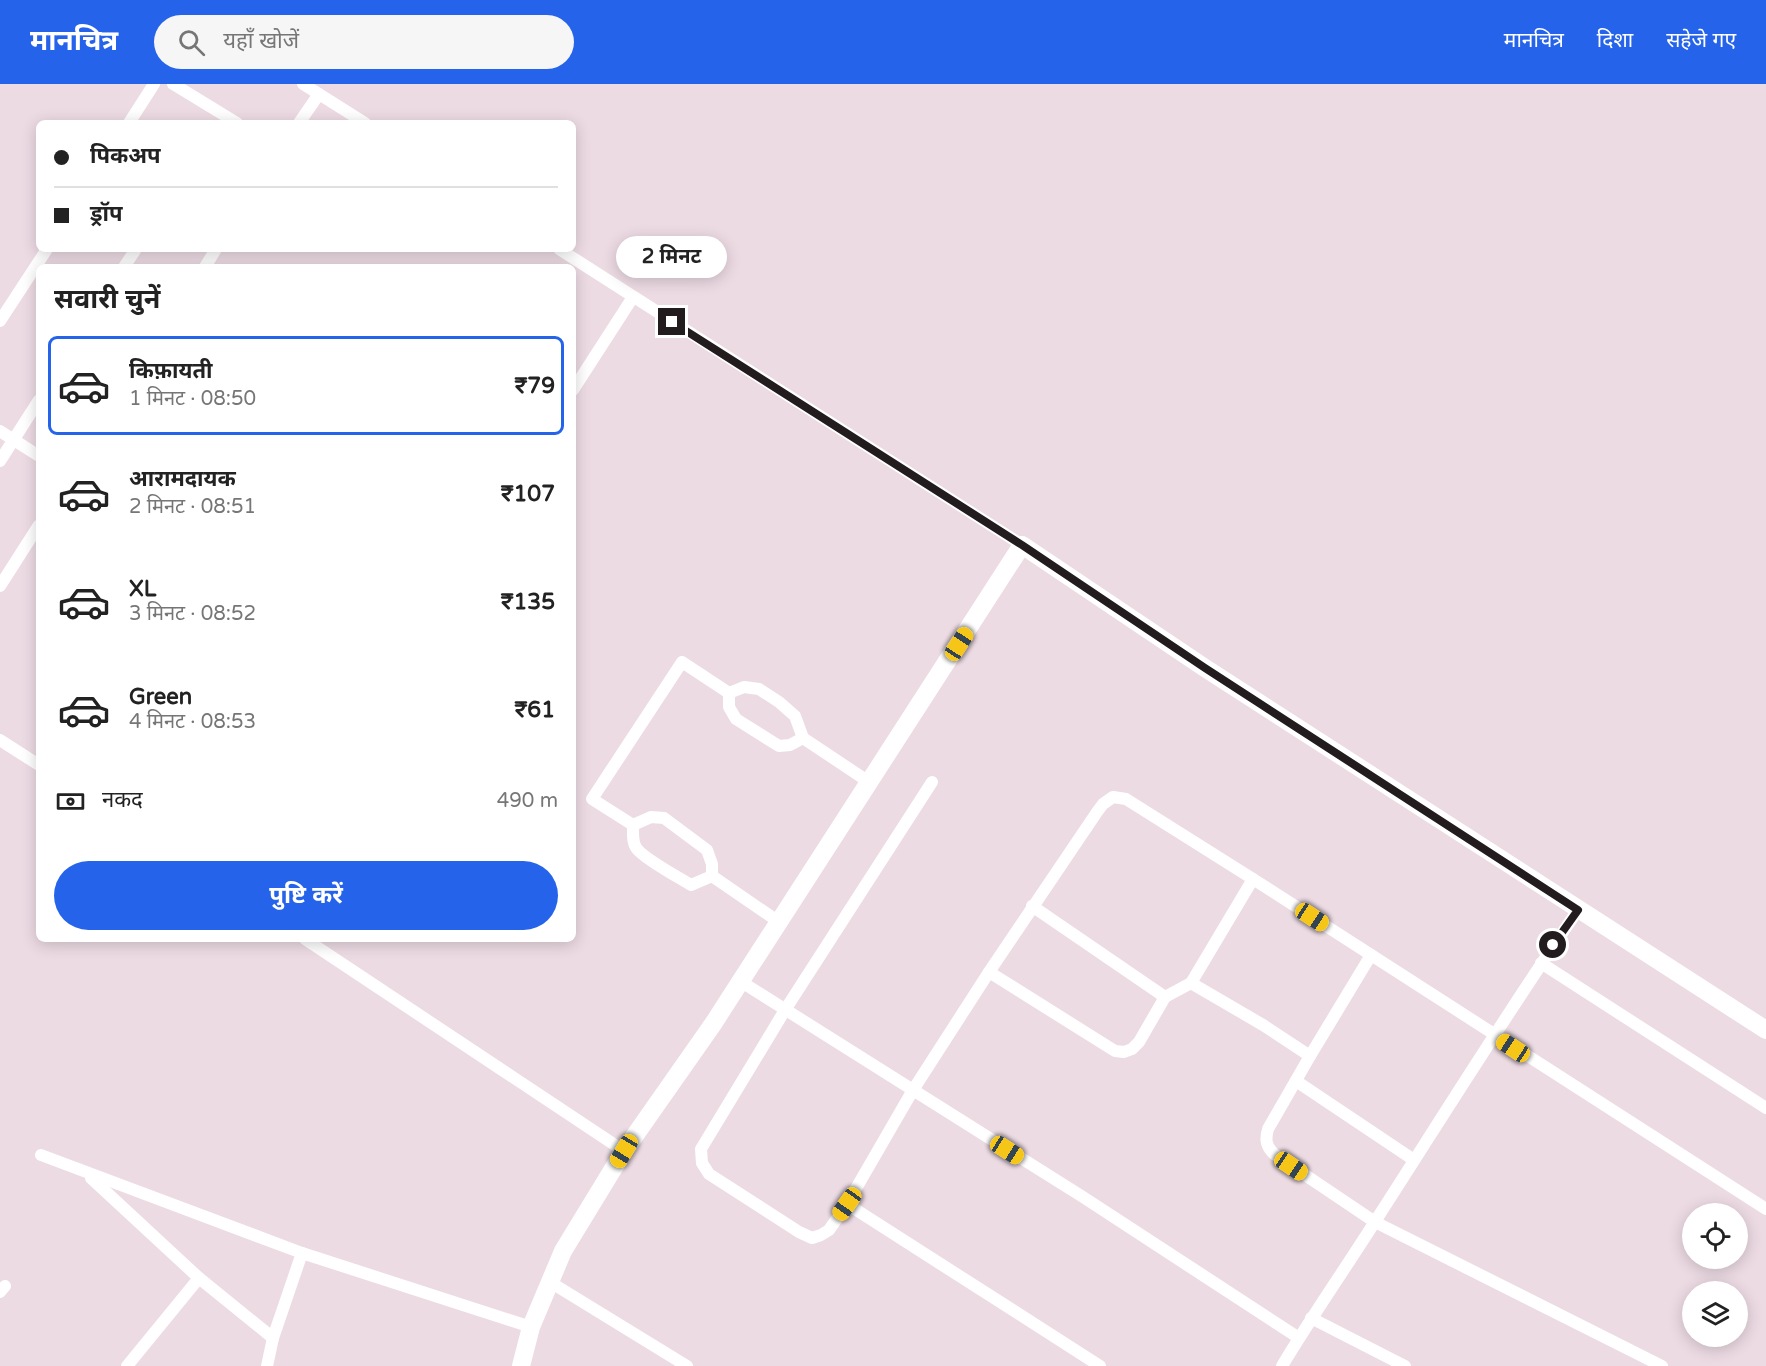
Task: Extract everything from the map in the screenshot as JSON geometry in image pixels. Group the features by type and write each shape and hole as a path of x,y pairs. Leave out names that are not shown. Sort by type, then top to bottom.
{"street":[{"path":"131,120 154,84"},
{"path":"173,84 232,120"},
{"path":"303,84 360,120"},
{"path":"301,120 319,94"},
{"path":"564,252 1022,545 1205,668 1766,1030"},
{"path":"0,321 36,266"},
{"path":"576,385 633,297"},
{"path":"0,461 36,405"},
{"path":"0,430 36,454"},
{"path":"0,586 36,530"},
{"path":"521,1366 531,1327 563,1251 624,1151 740,981 1022,545"},
{"path":"633,825 592,799 682,662 729,693"},
{"path":"729,693 744,687 759,689 795,716 803,738 869,782"},
{"path":"729,693 729,707 736,719 779,746 790,745 803,738"},
{"path":"0,740 36,763"},
{"path":"932,782 785,1010 701,1149 702,1163 710,1174 799,1232 812,1238 829,1230 847,1204 913,1090 988,972 1097,812 1103,804 1113,798 1126,799 1766,1209"},
{"path":"633,825 651,817 664,818 707,850 712,864 712,876"},
{"path":"633,825 633,840 638,849 670,873 691,885 712,876"},
{"path":"712,876 778,922"},
{"path":"988,972 1115,1051 1124,1052 1132,1049 1139,1042 1165,997 1191,983 1253,879"},
{"path":"1032,906 1165,997"},
{"path":"1282,1366 1494,1035 1578,910"},
{"path":"310,942 624,1151"},
{"path":"1371,955 1268,1129 1266,1139 1268,1147 1274,1154 1376,1222 1662,1366"},
{"path":"1541,963 1766,1108"},
{"path":"740,981 1083,1197 1299,1338"},
{"path":"1191,983 1263,1024 1310,1056"},
{"path":"1296,1082 1414,1160"},
{"path":"41,1155 302,1253 531,1327"},
{"path":"86,1173 199,1278 273,1338"},
{"path":"847,1204 1100,1366"},
{"path":"267,1366 273,1338 302,1253"},
{"path":"127,1366 199,1278"},
{"path":"550,1282 687,1366"},
{"path":"1311,1318 1405,1366"}],"route":[{"path":"672,322 1022,545 1205,668 1578,910 1553,945"}]}
